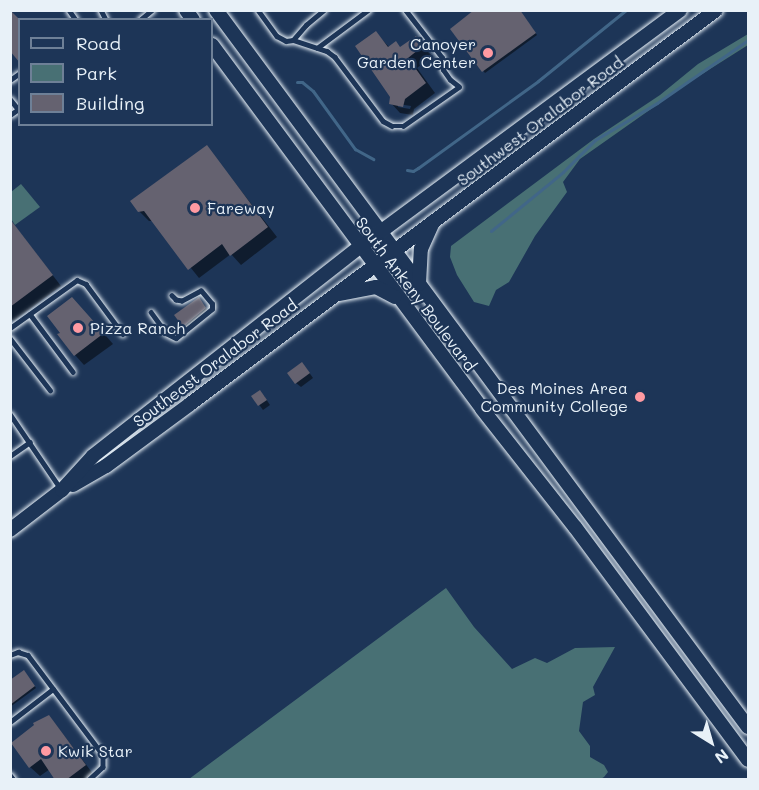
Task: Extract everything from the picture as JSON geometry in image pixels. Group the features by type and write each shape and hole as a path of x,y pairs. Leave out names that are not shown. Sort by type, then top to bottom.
{"main road":[{"name":"South Ankeny Boulevard","path":"216,10 384,258 399,300 575,527 748,757"},
{"name":"Southwest Oralabor Road","path":"370,240 680,10"},
{"name":"Southwest Oralabor Road","path":"384,258 716,10"},
{"name":"South Ankeny Boulevard","path":"213,46 384,258 419,284 748,727"},
{"path":"419,284 421,249 433,222"},
{"name":"Southeast Oralabor Road","path":"62,490 93,456 370,240"},
{"name":"Southeast Oralabor Road","path":"10,530 62,490 106,466 384,258"},
{"path":"330,297 357,289 376,287 399,300"}],"lane":[{"path":"258,10 277,36 286,41 293,40 317,48 335,57 382,121 392,126 403,126 459,87 450,80 443,70 442,58 405,10"},
{"path":"293,40 324,10"},
{"path":"317,48 368,10"},
{"path":"10,328 77,280 82,281 123,334"},
{"path":"151,312 166,333 176,338 212,309 212,304 201,291 182,301 172,296"},
{"path":"30,314 73,372"},
{"path":"10,338 50,390"},
{"path":"10,414 62,490"},
{"path":"10,456 30,442"},
{"path":"10,655 18,652 28,655 103,755 102,767 89,780"},
{"path":"10,722 54,689"},
{"path":"10,775 14,780"}],"green space":[{"path":"748,34 748,45 688,83 580,159 563,182 567,192 535,236 509,282 496,290 489,306 474,302 457,275 450,257 451,246 594,139 660,95 698,64"},
{"path":"21,184 40,207 15,225 11,219 11,192"},
{"path":"446,588 474,627 512,669 535,658 547,663 575,648 615,647 593,687 595,695 583,702 579,731 590,746 590,757 604,765 608,772 604,777 599,780 189,779"}],"building":[{"path":"10,10 18,18 18,61 10,51"},
{"name":"Canoyer Garden Center","path":"474,10 520,10 536,33 482,72 450,29"},
{"path":"376,31 388,47 396,41 400,47 416,36 423,46 408,58 426,83 405,99 403,107 389,104 390,97 355,46"},
{"name":"Fareway","path":"207,145 268,227 230,256 222,244 188,270 144,211 138,212 130,201"},
{"path":"10,219 53,275 10,307"},
{"name":"Pizza Ranch","path":"72,297 104,333 74,356 47,316"},
{"path":"199,297 206,308 183,327 174,315"},
{"path":"302,362 310,373 295,384 287,373"},
{"path":"260,390 267,400 258,406 251,396"},
{"path":"24,670 35,686 10,705 10,680"},
{"name":"Kwik Star","path":"49,715 86,765 66,780 55,780 41,759 29,768 11,743 34,725 33,723"}],"waterway":[{"path":"407,170 413,171 418,168 538,81 626,10"},
{"path":"491,231 563,172 595,140 657,103 748,40"},
{"path":"297,82 302,82 313,91 355,149 373,159"}],"place":[{"name":"Canoyer Garden Center","path":"488,53"},
{"name":"Fareway","path":"195,208"},
{"name":"Pizza Ranch","path":"78,328"},
{"name":"Des Moines Area Community College","path":"640,397"},
{"name":"Kwik Star","path":"46,751"}]}
